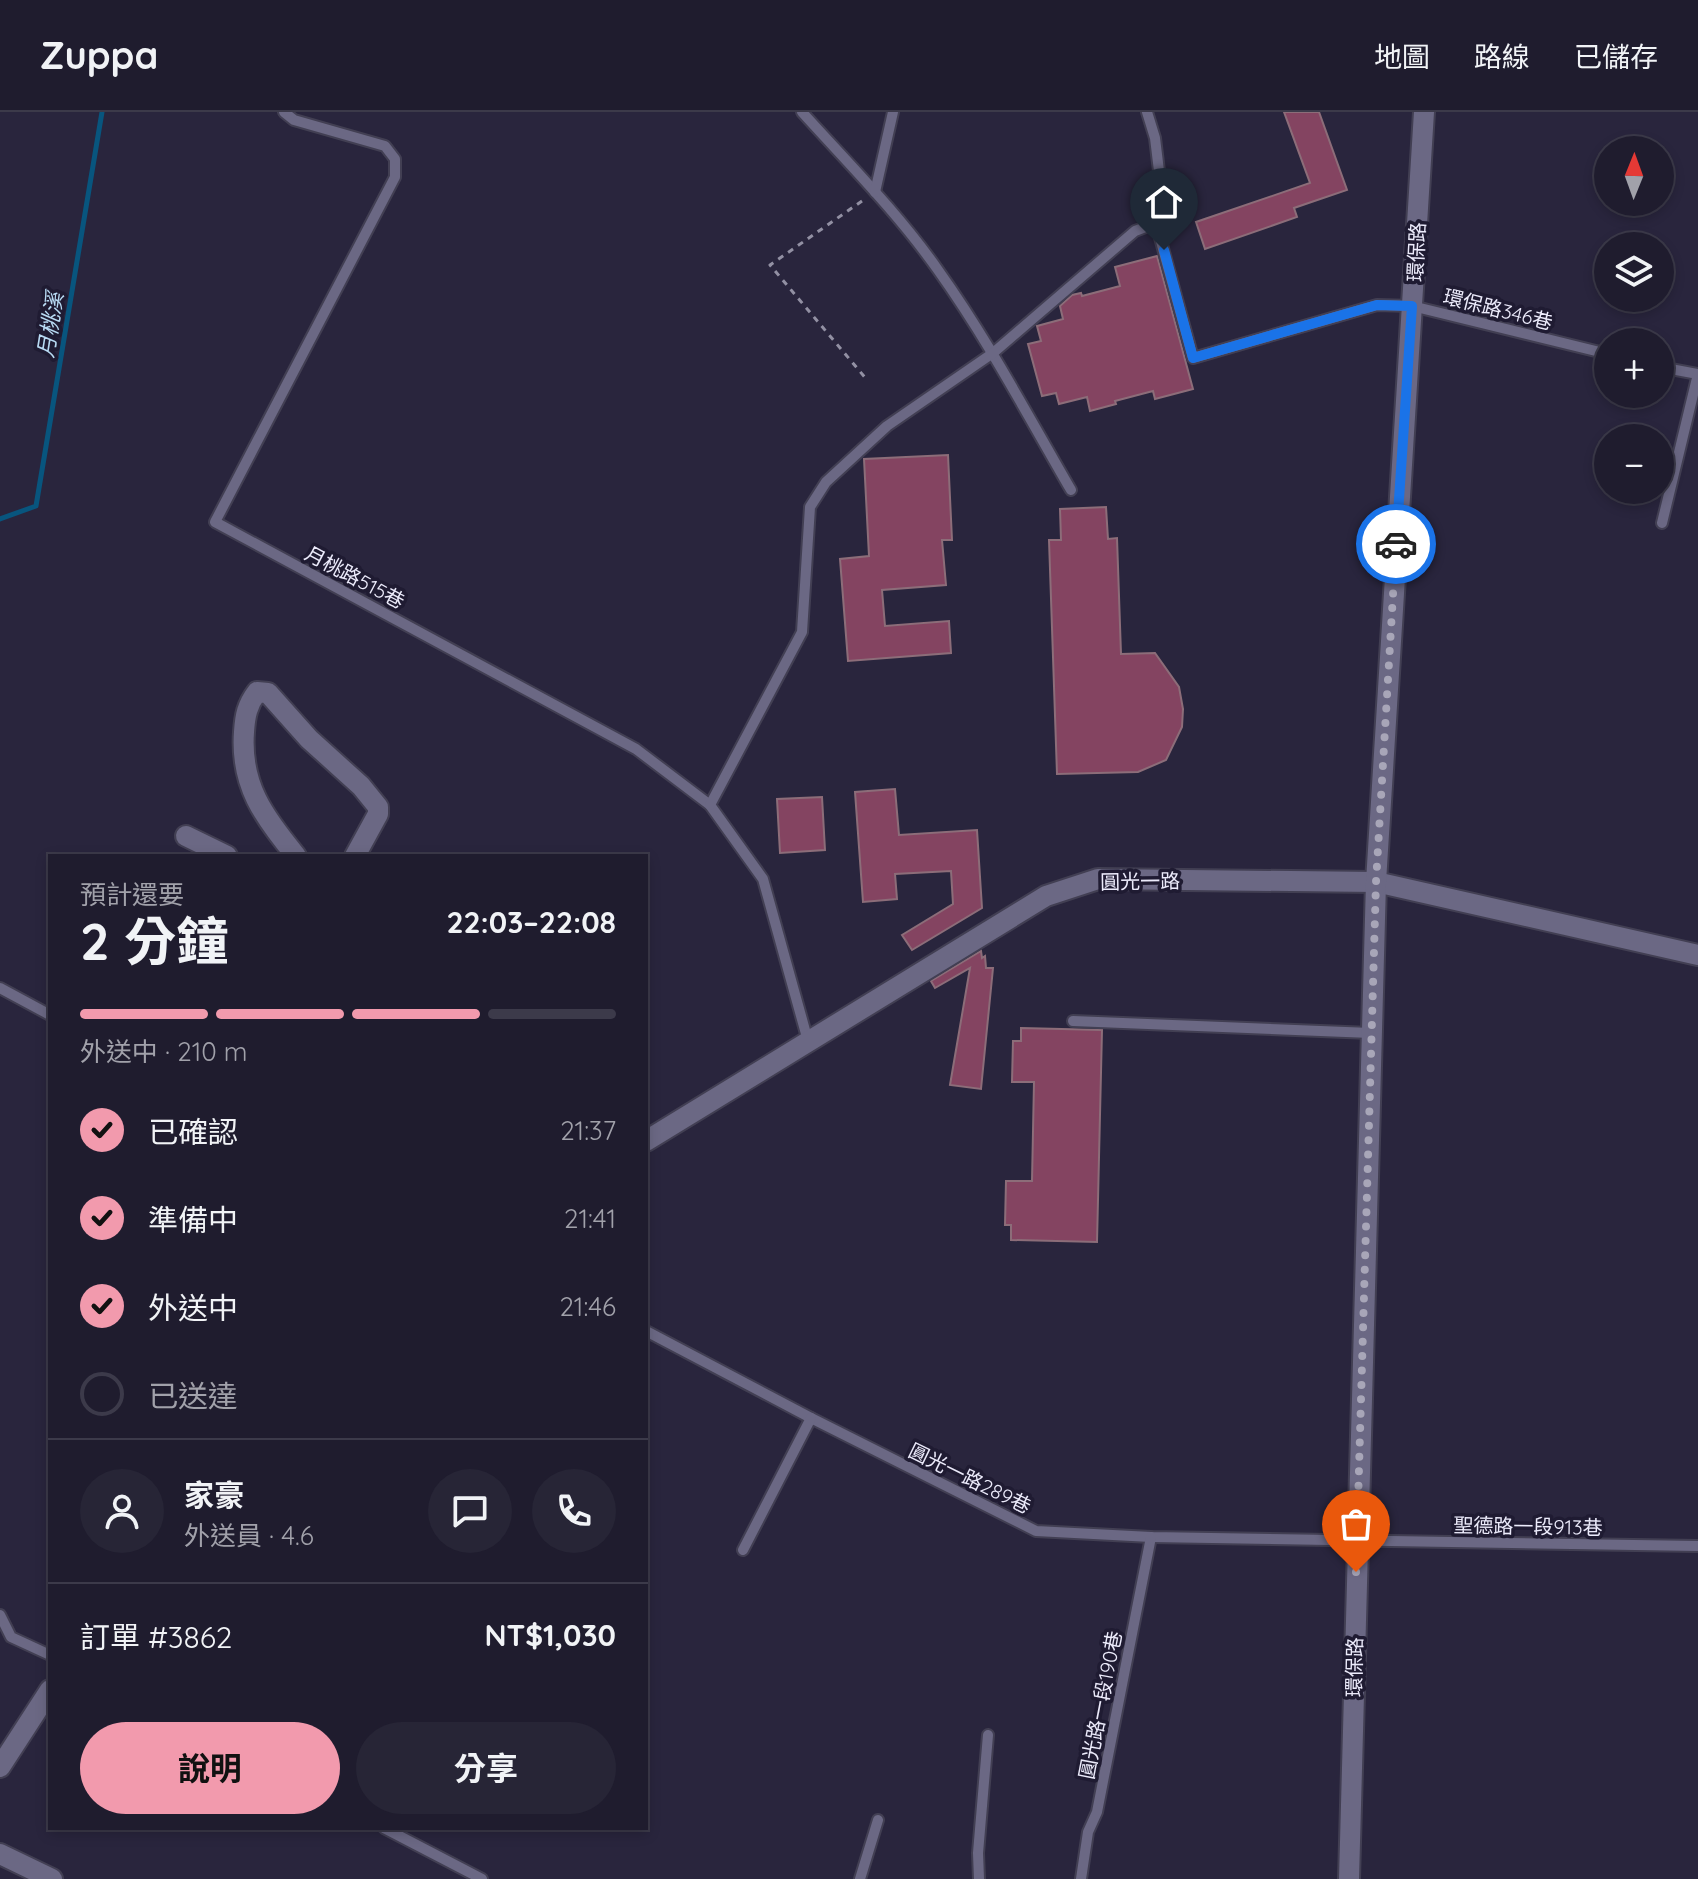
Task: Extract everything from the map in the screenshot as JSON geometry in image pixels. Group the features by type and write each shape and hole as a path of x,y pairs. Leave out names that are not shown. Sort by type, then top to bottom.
{"street":[{"name":"環保路","path":"1349,1879 1376,882 1424,112"},
{"path":"294,854 261,810 248,783 243,744 245,713 257,692 268,693 309,739 361,786 378,807 378,814 356,854"},
{"path":"186,836 223,854"},
{"name":"圓光一路","path":"648,1140 1046,896 1098,879 1376,882 1698,955"},
{"path":"0,1767 48,1693"},
{"path":"0,1854 52,1879"}],"lane":[{"name":"月桃路515巷","path":"284,112 294,120 385,146 395,159 395,177 215,522 636,749 710,805 763,879 808,1041"},
{"path":"802,112 875,192 936,267 993,353 1071,490"},
{"path":"875,192 893,112"},
{"path":"710,805 802,632 810,507 826,482 887,426 993,353 1135,231 1156,223 1159,171 1155,138 1147,112"},
{"name":"環保路346巷","path":"1156,223 1193,358 1377,305 1412,306 1594,351"},
{"path":"1662,523 1698,374 1674,370"},
{"path":"0,988 48,1014"},
{"path":"1073,1021 1371,1033"},
{"name":"圓光一路289巷","path":"648,1332 1036,1531 1151,1537 1357,1541"},
{"path":"743,1550 811,1418"},
{"name":"圓光路一段190巷","path":"1081,1879 1088,1832 1097,1812 1151,1537"},
{"name":"聖德路一段913巷","path":"1357,1541 1698,1546"},
{"path":"0,1615 11,1637 48,1654"},
{"path":"979,1879 978,1853 988,1735"},
{"path":"860,1879 878,1820"},
{"path":"388,1830 482,1879"}],"path":[{"path":"868,381 770,265 875,192"}],"building":[{"path":"1284,112 1319,112 1347,190 1294,208 1297,217 1205,249 1196,222 1310,183"},
{"path":"1157,256 1193,389 1155,399 1153,391 1090,411 1087,397 1059,404 1056,393 1042,396 1028,344 1041,341 1037,326 1063,319 1060,306 1072,295 1081,293 1082,296 1120,286 1115,267"},
{"path":"948,455 952,540 942,540 946,585 882,590 885,626 949,621 951,653 848,661 840,559 869,556 864,459"},
{"path":"1106,507 1108,539 1117,538 1121,654 1155,653 1179,687 1182,727 1166,760 1138,772 1057,774 1049,540 1061,540 1060,509"},
{"path":"895,789 899,835 977,830 982,908 912,950 902,935 953,904 951,871 895,874 897,899 863,902 855,792"},
{"path":"822,797 825,850 780,853 777,799"},
{"path":"981,951 982,958 985,956 986,968 993,968 981,1089 950,1085 970,968 935,988 931,981"},
{"path":"1021,1028 1102,1030 1097,1242 1011,1240 1011,1225 1005,1225 1006,1181 1032,1181 1034,1082 1012,1082 1013,1041 1021,1041"}],"waterway":[{"name":"月桃溪","path":"0,519 36,506 102,112"}],"way so far":[{"path":"1356,1572 1376,882 1396,544"}],"route":[{"path":"1164,250 1193,358 1377,305 1412,306 1396,544"}]}
